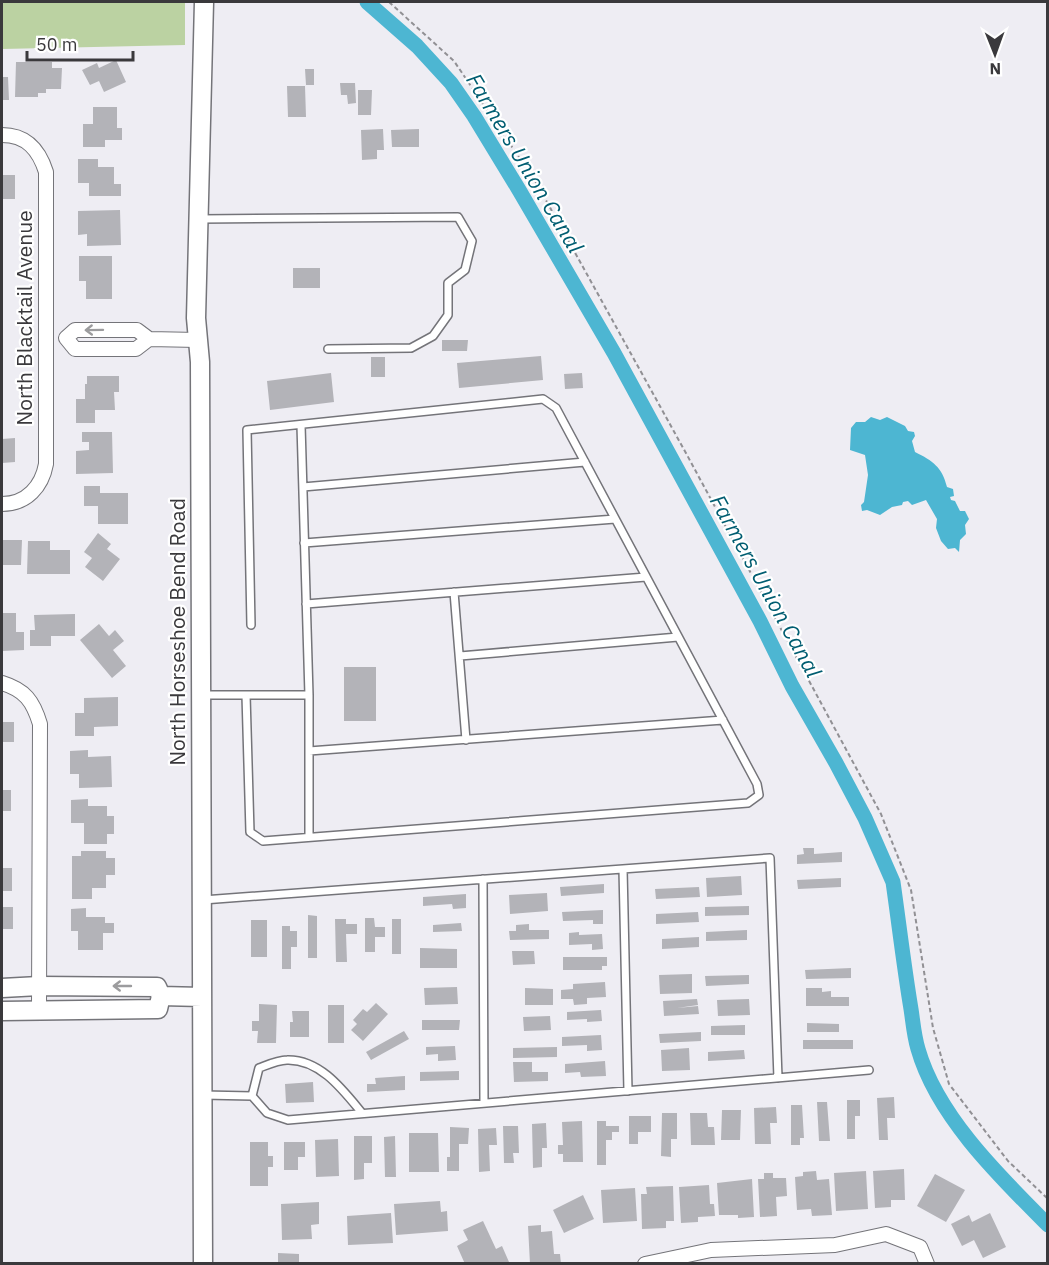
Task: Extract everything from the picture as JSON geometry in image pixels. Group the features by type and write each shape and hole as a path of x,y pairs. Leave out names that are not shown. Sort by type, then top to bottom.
{"street":[{"name":"North Horseshoe Bend Road","path":"203,1263 200,374 196,318 204,2"},
{"name":"North Blacktail Avenue","path":"2,135 33,146 42,159 46,172 46,464 43,478 36,490 23,498 2,504"},
{"path":"46,338 66,338 75,330 137,330 149,339 198,340"},
{"path":"66,338 75,350 136,349 149,339"},
{"path":"2,683 15,687 27,696 40,724 39,1010"},
{"path":"2,988 157,987 161,996 158,1009 2,1011"},
{"path":"161,996 202,997"},
{"path":"645,1263 700,1258 711,1250 836,1245 886,1234 920,1247 927,1263"}],"lane":[{"path":"198,219 458,217 472,241 465,270 448,283 448,315 433,336 411,348 328,350"},
{"path":"246,694 250,832 263,841 748,803 759,795 757,784 556,408 543,399 247,430 251,625"},
{"path":"301,425 309,695 309,837"},
{"path":"303,487 585,462"},
{"path":"304,543 615,519"},
{"path":"306,604 646,577"},
{"path":"454,592 466,740"},
{"path":"460,656 678,637"},
{"path":"201,695 309,695"},
{"path":"309,751 723,720"},
{"path":"202,900 770,858 778,1078"},
{"path":"623,869 628,1091"},
{"path":"483,879 484,1103"},
{"path":"252,1096 259,1068 286,1060 315,1066 343,1090 362,1113"},
{"path":"203,1095 252,1096 267,1113 288,1120 869,1071"}],"path":[{"path":"390,2 454,61 537,184 675,434 881,814 911,890 933,1028 949,1084 1008,1161 1047,1199"}],"green space":[{"path":"2,2 185,2 185,45 2,49"}],"water":[{"path":"871,417 880,420 887,417 905,426 908,431 914,432 915,436 912,441 915,452 936,465 947,487 953,489 954,496 950,497 951,500 955,501 960,511 965,511 969,519 965,525 966,534 960,540 959,552 955,548 948,549 941,541 936,528 937,519 926,500 912,505 908,501 903,502 902,505 892,507 880,515 867,510 862,511 861,505 864,502 868,475 865,455 850,450 851,428 856,422 865,422"}],"building":[{"path":"116,60 126,82 104,92 99,81 90,85 82,70 97,63 99,68"},
{"path":"16,62 52,62 52,68 62,68 61,89 46,89 46,93 38,93 38,97 15,97"},
{"path":"305,69 314,69 314,85 306,85"},
{"path":"2,77 8,77 9,100 2,100"},
{"path":"340,83 355,83 356,103 348,104 347,95 341,95"},
{"path":"287,86 305,86 306,117 288,117"},
{"path":"358,90 372,90 371,115 358,115"},
{"path":"93,107 117,107 117,128 122,128 122,140 105,140 105,147 83,147 83,124 93,124"},
{"path":"383,129 384,150 377,150 377,159 362,160 361,130"},
{"path":"419,129 419,147 392,147 391,130"},
{"path":"78,159 98,159 98,167 114,167 114,184 121,184 121,196 89,196 89,183 78,183"},
{"path":"2,175 15,175 15,199 2,199"},
{"path":"120,210 121,245 87,246 87,234 78,235 78,211"},
{"path":"79,256 112,256 112,299 86,299 86,281 79,281"},
{"path":"293,268 320,268 320,288 293,288"},
{"path":"442,340 468,340 467,351 442,351"},
{"path":"541,356 543,380 459,388 457,363"},
{"path":"371,357 385,357 385,377 371,377"},
{"path":"331,373 334,402 270,410 267,381"},
{"path":"582,373 583,388 565,389 564,374"},
{"path":"87,376 119,376 119,392 114,392 115,410 95,410 95,423 76,423 76,399 85,399"},
{"path":"82,432 112,432 113,473 76,474 76,451 89,450 89,442 82,442"},
{"path":"15,438 15,462 2,463 2,439"},
{"path":"84,486 100,486 100,493 128,493 128,524 98,524 98,506 84,506"},
{"path":"98,533 111,544 107,549 120,559 103,581 85,567 92,558 84,552"},
{"path":"2,540 22,540 21,565 2,565"},
{"path":"28,541 50,541 50,550 70,550 70,574 27,574"},
{"path":"2,613 16,613 16,632 24,632 24,650 2,651"},
{"path":"75,614 75,636 51,636 51,646 30,646 30,630 35,630 34,615"},
{"path":"99,624 109,636 115,630 124,641 113,650 126,666 112,678 80,640"},
{"path":"344,667 376,667 376,721 344,721"},
{"path":"118,697 118,726 94,727 94,736 75,736 75,713 84,713 84,698"},
{"path":"2,722 14,722 14,742 2,742"},
{"path":"88,750 88,757 111,756 112,787 79,788 79,774 70,774 70,751"},
{"path":"2,790 11,790 11,811 2,811"},
{"path":"88,799 88,806 107,806 107,816 114,816 114,834 107,834 107,844 84,844 84,823 71,823 71,800"},
{"path":"803,848 814,848 814,854 842,852 842,862 797,864 797,855 804,854"},
{"path":"81,851 106,851 106,858 115,858 115,875 106,875 106,888 92,888 92,899 72,899 72,856 81,856"},
{"path":"2,868 12,868 12,891 2,891"},
{"path":"741,876 742,895 707,897 706,878"},
{"path":"841,878 841,887 798,889 797,880"},
{"path":"604,884 604,893 561,896 560,887"},
{"path":"699,887 700,897 656,899 655,889"},
{"path":"547,893 548,911 510,914 509,895"},
{"path":"466,894 466,908 453,909 452,904 423,906 423,897"},
{"path":"749,906 749,915 705,916 705,907"},
{"path":"2,907 13,907 13,929 2,929"},
{"path":"86,908 86,917 105,917 105,923 114,923 114,933 103,933 103,950 78,950 78,931 71,931 71,909"},
{"path":"603,910 603,924 593,924 593,920 563,921 562,912"},
{"path":"698,912 699,922 656,924 656,914"},
{"path":"308,915 317,916 317,958 308,958"},
{"path":"365,918 374,918 375,927 385,927 385,937 375,937 375,952 365,952"},
{"path":"335,919 346,919 346,924 357,924 357,934 346,934 347,962 336,962"},
{"path":"392,919 401,919 401,954 392,954"},
{"path":"251,920 267,920 267,957 251,957"},
{"path":"461,923 462,931 433,932 433,925"},
{"path":"529,924 529,930 549,930 549,939 510,940 509,931 516,931 516,925"},
{"path":"282,926 290,926 290,931 297,931 297,947 291,947 291,969 282,969"},
{"path":"747,930 747,940 706,941 706,932"},
{"path":"579,932 579,935 602,934 603,949 592,950 592,944 569,945 569,933"},
{"path":"699,937 699,947 662,949 662,939"},
{"path":"420,948 457,949 457,968 420,968"},
{"path":"512,951 534,951 535,964 513,965"},
{"path":"563,957 607,957 607,966 602,966 602,970 563,970"},
{"path":"851,968 851,978 806,979 805,970"},
{"path":"692,974 692,993 660,994 659,975"},
{"path":"749,975 749,984 706,986 705,976"},
{"path":"605,982 606,997 587,998 587,1004 574,1005 573,999 561,999 561,990 573,989 573,984"},
{"path":"457,987 458,1004 425,1005 424,988"},
{"path":"525,988 553,989 553,1005 525,1005"},
{"path":"806,988 822,988 822,992 831,991 831,997 849,997 849,1006 806,1006"},
{"path":"697,999 698,1005 677,1008 698,1006 699,1014 664,1016 663,1001"},
{"path":"749,999 750,1015 718,1016 717,1000"},
{"path":"376,1003 388,1014 363,1041 351,1030 357,1024 353,1020 363,1009 367,1012"},
{"path":"259,1004 277,1005 276,1043 257,1043 258,1031 252,1031 252,1021 259,1021"},
{"path":"328,1005 344,1005 344,1043 328,1043"},
{"path":"601,1010 602,1021 567,1020 567,1012"},
{"path":"292,1011 309,1011 309,1037 290,1037 290,1022 293,1022"},
{"path":"550,1016 551,1030 524,1031 523,1017"},
{"path":"422,1020 460,1020 459,1030 422,1030"},
{"path":"807,1023 839,1024 839,1032 807,1032"},
{"path":"745,1025 745,1035 711,1035 711,1026"},
{"path":"404,1031 409,1039 371,1060 366,1052"},
{"path":"701,1032 701,1041 660,1043 659,1034"},
{"path":"601,1035 602,1050 587,1051 587,1045 562,1046 562,1037"},
{"path":"803,1040 853,1040 853,1049 803,1049"},
{"path":"455,1046 456,1060 438,1061 438,1054 426,1055 426,1047"},
{"path":"557,1047 557,1057 513,1058 513,1048"},
{"path":"689,1048 690,1070 662,1071 661,1050"},
{"path":"744,1050 745,1059 708,1061 708,1052"},
{"path":"605,1061 606,1076 581,1077 580,1072 565,1073 565,1064"},
{"path":"513,1062 532,1062 532,1072 548,1072 548,1081 514,1082"},
{"path":"459,1071 459,1080 420,1081 420,1072"},
{"path":"405,1076 405,1090 367,1092 367,1084 376,1084 375,1078"},
{"path":"313,1082 314,1102 286,1103 285,1084"},
{"path":"894,1097 895,1118 887,1118 888,1140 879,1140 877,1098"},
{"path":"847,1100 860,1100 860,1116 855,1116 855,1139 847,1139"},
{"path":"817,1102 827,1102 830,1141 819,1141"},
{"path":"791,1105 802,1105 804,1138 800,1138 800,1145 791,1145"},
{"path":"776,1107 777,1123 770,1123 771,1144 755,1144 754,1108"},
{"path":"722,1110 741,1110 740,1140 721,1140"},
{"path":"662,1113 677,1113 677,1139 671,1139 671,1157 661,1156"},
{"path":"690,1113 707,1113 708,1127 714,1127 715,1145 691,1145"},
{"path":"629,1116 651,1116 651,1132 638,1132 638,1144 629,1144"},
{"path":"582,1121 583,1162 563,1162 563,1154 558,1154 558,1145 563,1145 562,1122"},
{"path":"597,1121 606,1121 606,1126 619,1126 619,1132 612,1132 612,1140 606,1140 606,1165 597,1165"},
{"path":"546,1123 547,1148 542,1148 542,1167 533,1168 532,1124"},
{"path":"503,1126 518,1126 519,1153 513,1153 514,1163 504,1163"},
{"path":"450,1127 469,1128 468,1144 459,1144 459,1171 447,1171 447,1157 450,1157"},
{"path":"496,1128 497,1145 489,1145 490,1171 479,1172 478,1129"},
{"path":"409,1133 438,1133 439,1172 409,1172"},
{"path":"354,1136 372,1136 372,1163 364,1163 364,1179 354,1180"},
{"path":"395,1136 396,1177 385,1177 384,1137"},
{"path":"338,1139 339,1176 316,1177 315,1140"},
{"path":"250,1142 268,1142 268,1156 273,1156 273,1167 268,1167 268,1186 250,1186"},
{"path":"284,1142 305,1142 305,1157 298,1157 298,1170 284,1170"},
{"path":"904,1169 905,1200 891,1200 891,1207 875,1208 873,1171"},
{"path":"816,1171 817,1180 829,1179 832,1215 812,1216 811,1209 797,1210 795,1177 803,1176 803,1172"},
{"path":"866,1171 868,1209 836,1211 834,1173"},
{"path":"764,1173 773,1173 773,1178 786,1178 787,1196 776,1197 777,1216 760,1217 758,1179 764,1179"},
{"path":"935,1174 965,1190 946,1222 917,1206"},
{"path":"752,1179 754,1217 738,1218 738,1215 719,1215 717,1183"},
{"path":"709,1185 710,1204 714,1204 715,1216 698,1217 698,1222 681,1223 679,1187"},
{"path":"673,1186 674,1221 666,1221 666,1228 642,1229 641,1194 647,1194 646,1187"},
{"path":"635,1188 637,1221 603,1223 601,1190"},
{"path":"583,1195 594,1219 564,1233 553,1210"},
{"path":"440,1201 441,1212 447,1211 448,1231 396,1235 394,1204"},
{"path":"319,1202 319,1224 311,1225 312,1239 282,1240 281,1204"},
{"path":"391,1213 393,1243 348,1245 347,1216"},
{"path":"990,1213 1006,1247 983,1258 974,1240 962,1246 951,1224 969,1215 972,1222"},
{"path":"483,1221 496,1249 502,1246 509,1262 465,1264 457,1246 468,1240 463,1230"},
{"path":"541,1225 541,1232 552,1231 554,1254 560,1254 561,1264 530,1264 528,1226"},
{"path":"278,1253 299,1254 299,1264 278,1264"}],"waterway":[{"name":"Farmers Union Canal","path":"367,2 417,46 451,83 519,190 614,353 760,621 792,686 836,763 865,818 893,882 915,1034 927,1074 940,1098 972,1144 1048,1225"}]}
